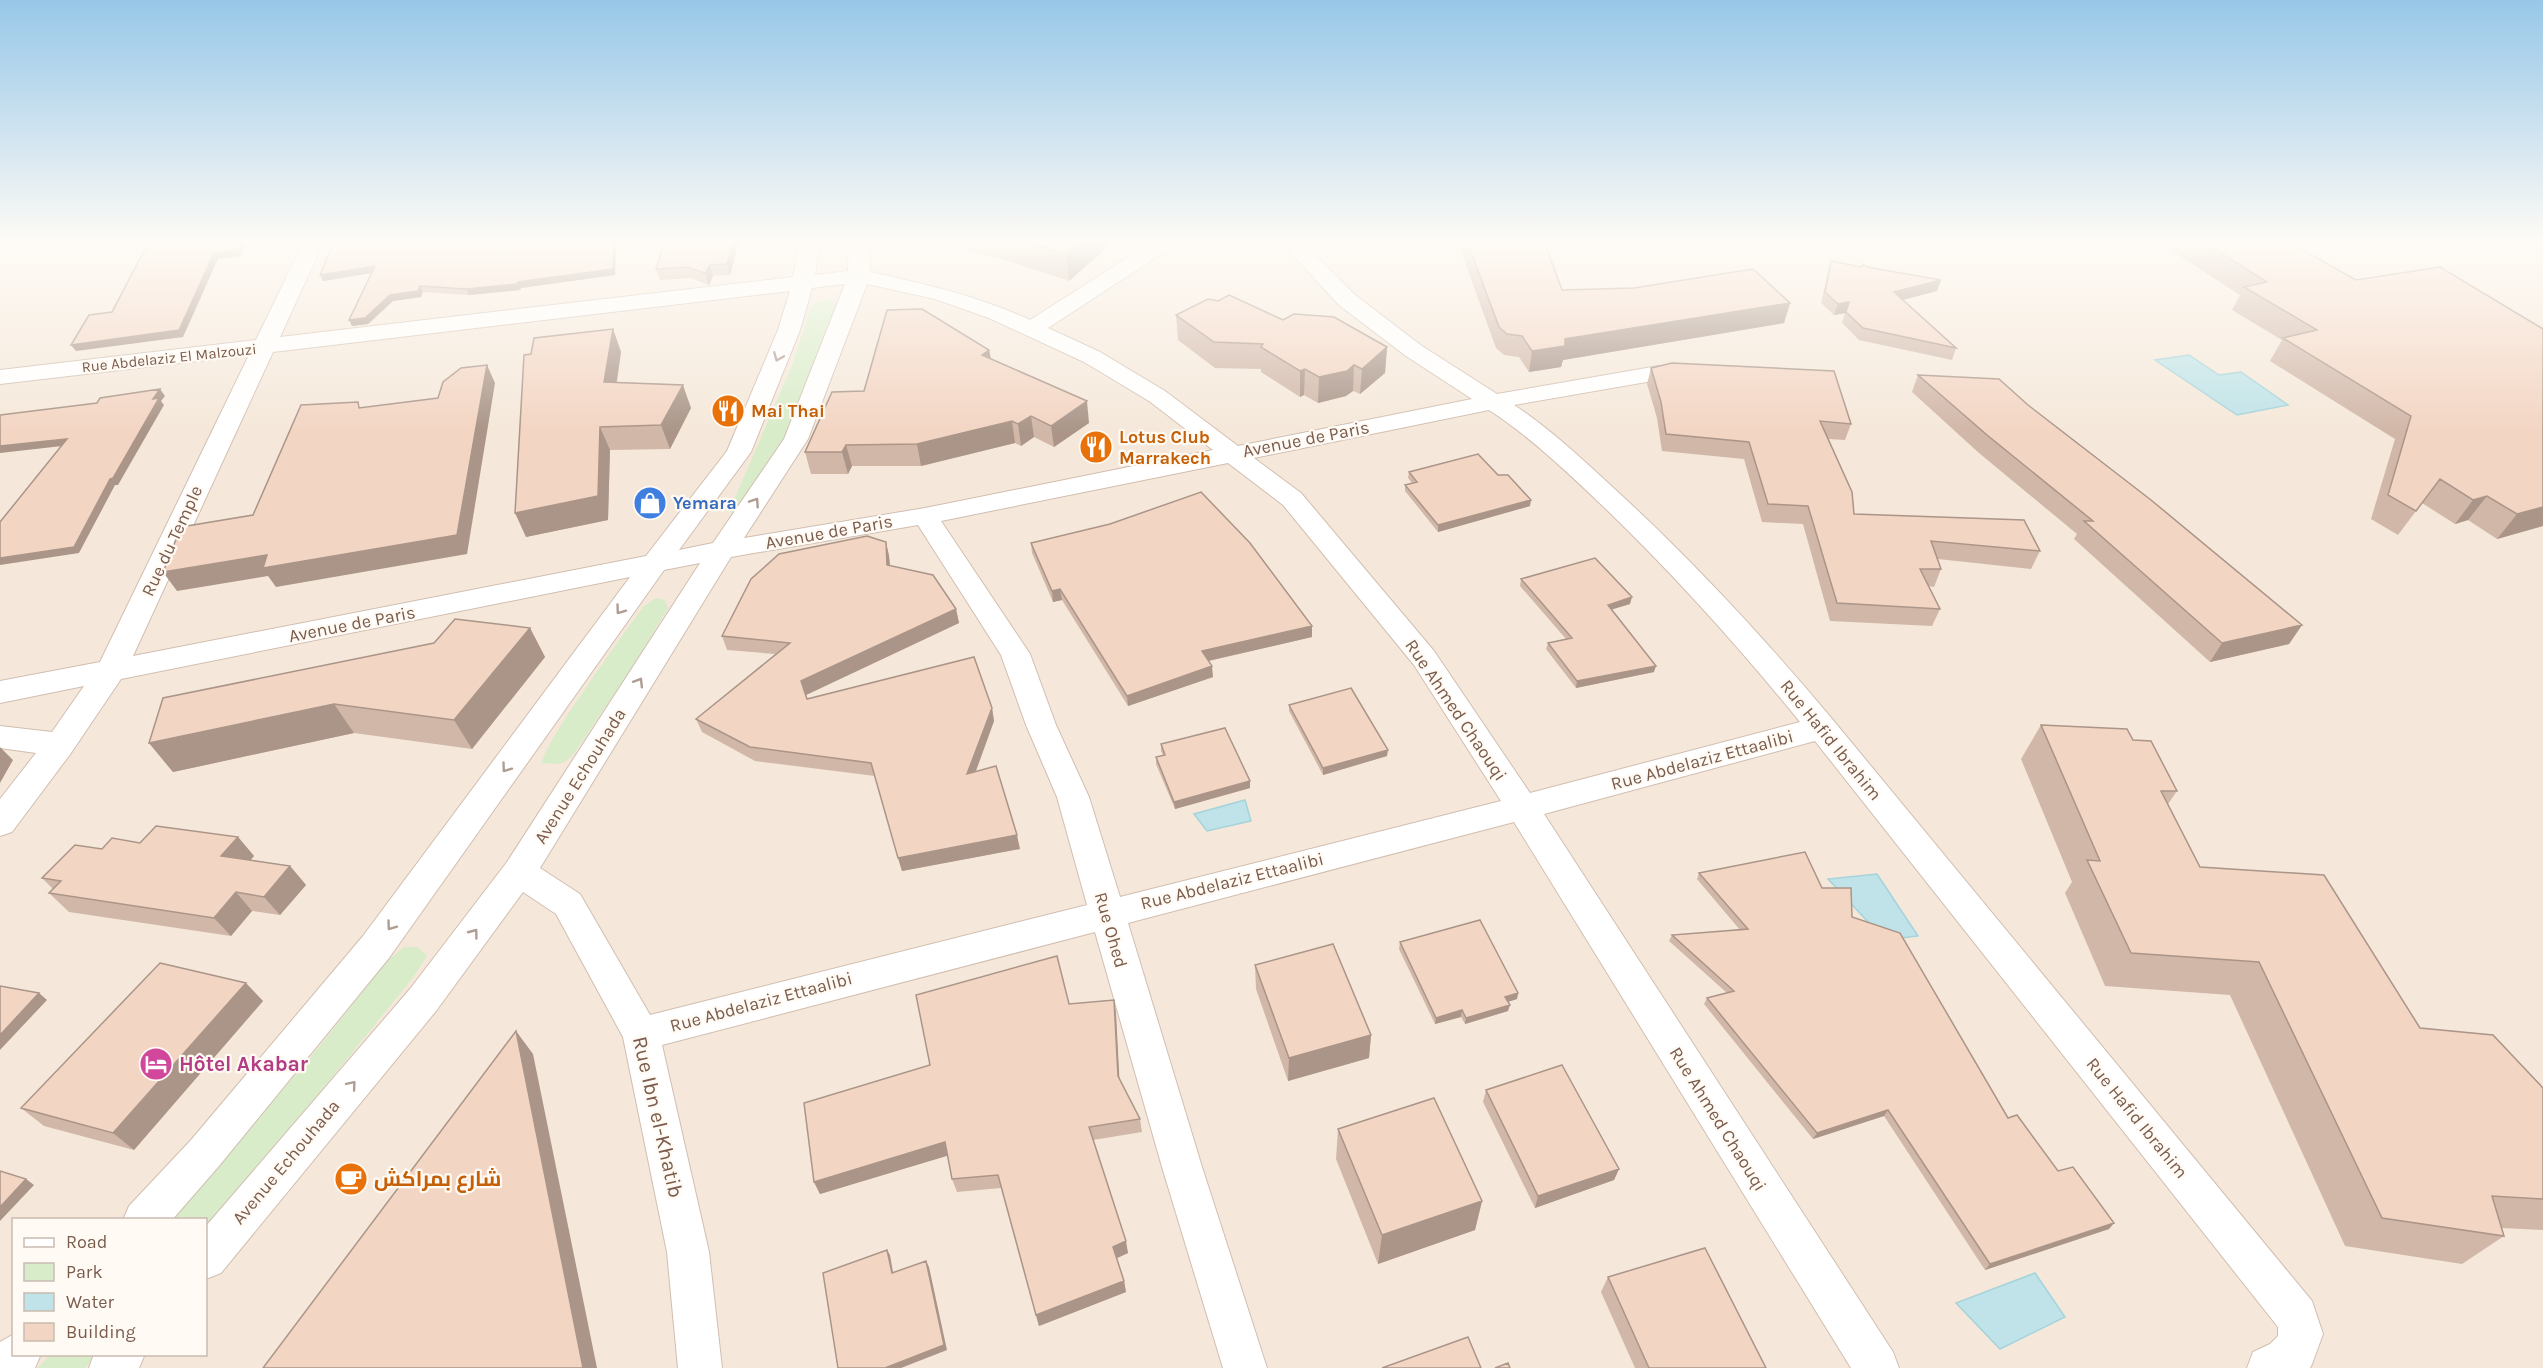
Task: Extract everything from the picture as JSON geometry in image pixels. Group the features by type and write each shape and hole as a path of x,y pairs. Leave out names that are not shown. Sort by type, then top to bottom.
{"street":[{"name":"Rue du Temple","path":"0,823 60,745 111,670 283,305"},
{"name":"Rue Abdelaziz El Malzouzi","path":"0,377 621,305"},
{"path":"146,1218 205,1154 376,947 654,564 739,452 789,330 796,305"},
{"name":"Avenue Echouhada","path":"207,1257 423,1000 519,872 722,550 796,439 849,305"},
{"name":"Rue Ahmed Chaouqi","path":"973,305 1032,329 1119,372 1158,396 1292,499 1424,658 1494,763 1877,1368"},
{"path":"1032,329 1069,305"},
{"name":"Rue Hafid Ibrahim","path":"1353,305 1379,326 1519,419 1588,478 1662,548 1761,655 2297,1316 2302,1331 2297,1348 2284,1363 2269,1368"},
{"name":"Avenue de Paris","path":"0,692 722,550 925,516 1492,402 1658,374"},
{"name":"Rue Ohed","path":"925,516 1015,654 1041,725 1073,798 1105,913 1245,1368"},
{"name":"Rue Abdelaziz Ettaalibi","path":"641,1034 1521,808 1822,728"},
{"path":"0,737 60,745"},
{"name":"Rue Ibn el-Khatib","path":"519,872 568,904 641,1034 688,1252 700,1368"},
{"path":"7,1368 18,1356"},
{"path":"111,1368 121,1356"}],"shaded area":[{"path":"0,305 2543,305 2543,1368 0,1368"}],"green space":[{"path":"813,305 836,306 793,427 734,516 730,512 731,507 793,363"},
{"path":"656,598 665,600 668,608 632,668 577,749 563,763 542,763 556,734 586,687 643,607"},
{"path":"404,947 418,947 427,956 412,979 207,1230 207,1218 173,1218 314,1053 388,960"},
{"path":"49,1356 96,1356 85,1368 37,1368"}],"water":[{"path":"2189,355 2219,375 2241,372 2288,405 2237,415 2155,360"},
{"path":"1245,800 1251,821 1207,831 1194,814"},
{"path":"1877,874 1918,936 1885,940 1828,879"},
{"path":"2035,1273 2065,1317 2000,1349 1956,1303"}],"building":[{"path":"116,305 190,305 179,330 71,345 89,315 112,312"},
{"path":"356,305 379,305 365,318 349,320"},
{"path":"1196,305 1250,305 1283,320 1294,314 1334,317 1387,347 1362,369 1354,365 1347,371 1319,377 1305,369 1300,371 1261,347 1263,344 1214,342 1176,315"},
{"path":"1491,305 1778,305 1565,339 1565,346 1532,351 1522,336 1507,334 1499,327"},
{"path":"1848,305 1908,305 1956,348 1863,328 1846,312"},
{"path":"2274,305 2503,305 2543,329 2543,507 2517,514 2487,496 2473,500 2440,479 2416,511 2388,495 2411,416 2283,338 2317,330"},
{"path":"922,309 989,350 982,355 1087,401 1051,426 1031,416 1018,424 1012,421 917,444 846,445 842,452 805,452 832,392 864,391 887,310"},
{"path":"613,329 604,382 683,385 661,425 600,427 598,496 515,513 524,355 531,354 534,338"},
{"path":"1672,363 1834,371 1851,424 1820,421 1852,492 1854,514 2024,520 2040,551 1931,541 1941,569 1920,569 1940,609 1837,603 1808,506 1768,504 1749,442 1666,434 1661,402 1651,368"},
{"path":"487,365 457,535 263,568 267,555 163,572 181,527 253,515 301,405 358,402 359,408 438,398 443,382 461,368"},
{"path":"1918,375 1999,379 2028,405 2151,500 2302,625 2222,643 2084,521 2093,521 1987,435"},
{"path":"160,389 153,399 159,398 113,478 110,479 74,547 0,558 0,522 67,439 0,446 0,415 97,403 100,398"},
{"path":"1478,454 1498,475 1508,475 1531,500 1438,525 1405,485 1417,482 1409,472"},
{"path":"1201,492 1250,543 1312,626 1202,651 1212,666 1127,696 1060,589 1052,591 1031,543 1110,524"},
{"path":"867,536 886,542 887,565 933,575 956,609 801,681 807,699 974,657 992,708 967,774 996,766 1017,835 898,858 871,763 750,747 696,719 790,643 722,636 751,579 779,554"},
{"path":"1595,558 1632,597 1608,605 1656,666 1577,681 1548,643 1572,638 1521,579"},
{"path":"455,619 530,628 454,720 334,704 149,743 163,698 434,643"},
{"path":"1351,688 1388,750 1323,768 1289,705"},
{"path":"2041,725 2127,729 2133,740 2151,741 2177,791 2161,791 2200,867 2324,875 2420,1028 2493,1035 2543,1088 2543,1199 2492,1196 2504,1236 2382,1218 2259,962 2131,953 2087,860 2100,861"},
{"path":"1225,728 1250,781 1174,802 1156,757 1165,755 1161,744"},
{"path":"156,826 238,837 221,856 290,866 264,897 236,892 214,918 49,893 61,881 42,878 75,845 102,849 112,838 140,843"},
{"path":"1805,852 1822,888 1851,888 1852,917 1900,933 2008,1118 2017,1115 2058,1171 2073,1167 2114,1223 1990,1264 1888,1110 1817,1133 1707,998 1734,991 1672,935 1748,929 1699,873"},
{"path":"1480,920 1518,993 1505,997 1510,1005 1466,1018 1462,1010 1436,1018 1400,942"},
{"path":"1333,944 1371,1035 1289,1058 1255,965"},
{"path":"1057,956 1069,1004 1114,1000 1118,1076 1140,1119 1089,1127 1126,1241 1113,1247 1124,1281 1036,1315 998,1175 952,1179 945,1142 814,1182 804,1103 930,1065 916,995"},
{"name":"Hôtel Akabar","path":"160,963 246,983 113,1133 21,1108"},
{"path":"0,986 39,993 0,1035"},
{"path":"516,1031 583,1368 263,1368"},
{"path":"1562,1065 1619,1169 1538,1196 1486,1090"},
{"path":"1434,1098 1482,1201 1382,1235 1338,1129"},
{"path":"0,1171 26,1179 0,1207"},
{"path":"1705,1248 1766,1368 1649,1368 1608,1277"},
{"path":"887,1250 892,1273 926,1261 944,1345 885,1368 838,1368 823,1273"},
{"path":"1468,1337 1481,1368 1382,1368"},
{"path":"1508,1363 1510,1368 1495,1368"}],"place":[{"name":"Mai Thai","path":"728,411"},
{"name":"Lotus Club Marrakech","path":"1096,447"},
{"name":"Yemara","path":"650,503"},
{"name":"Hôtel Akabar","path":"156,1064"},
{"name":"شارع بمراكش","path":"351,1179"}]}
